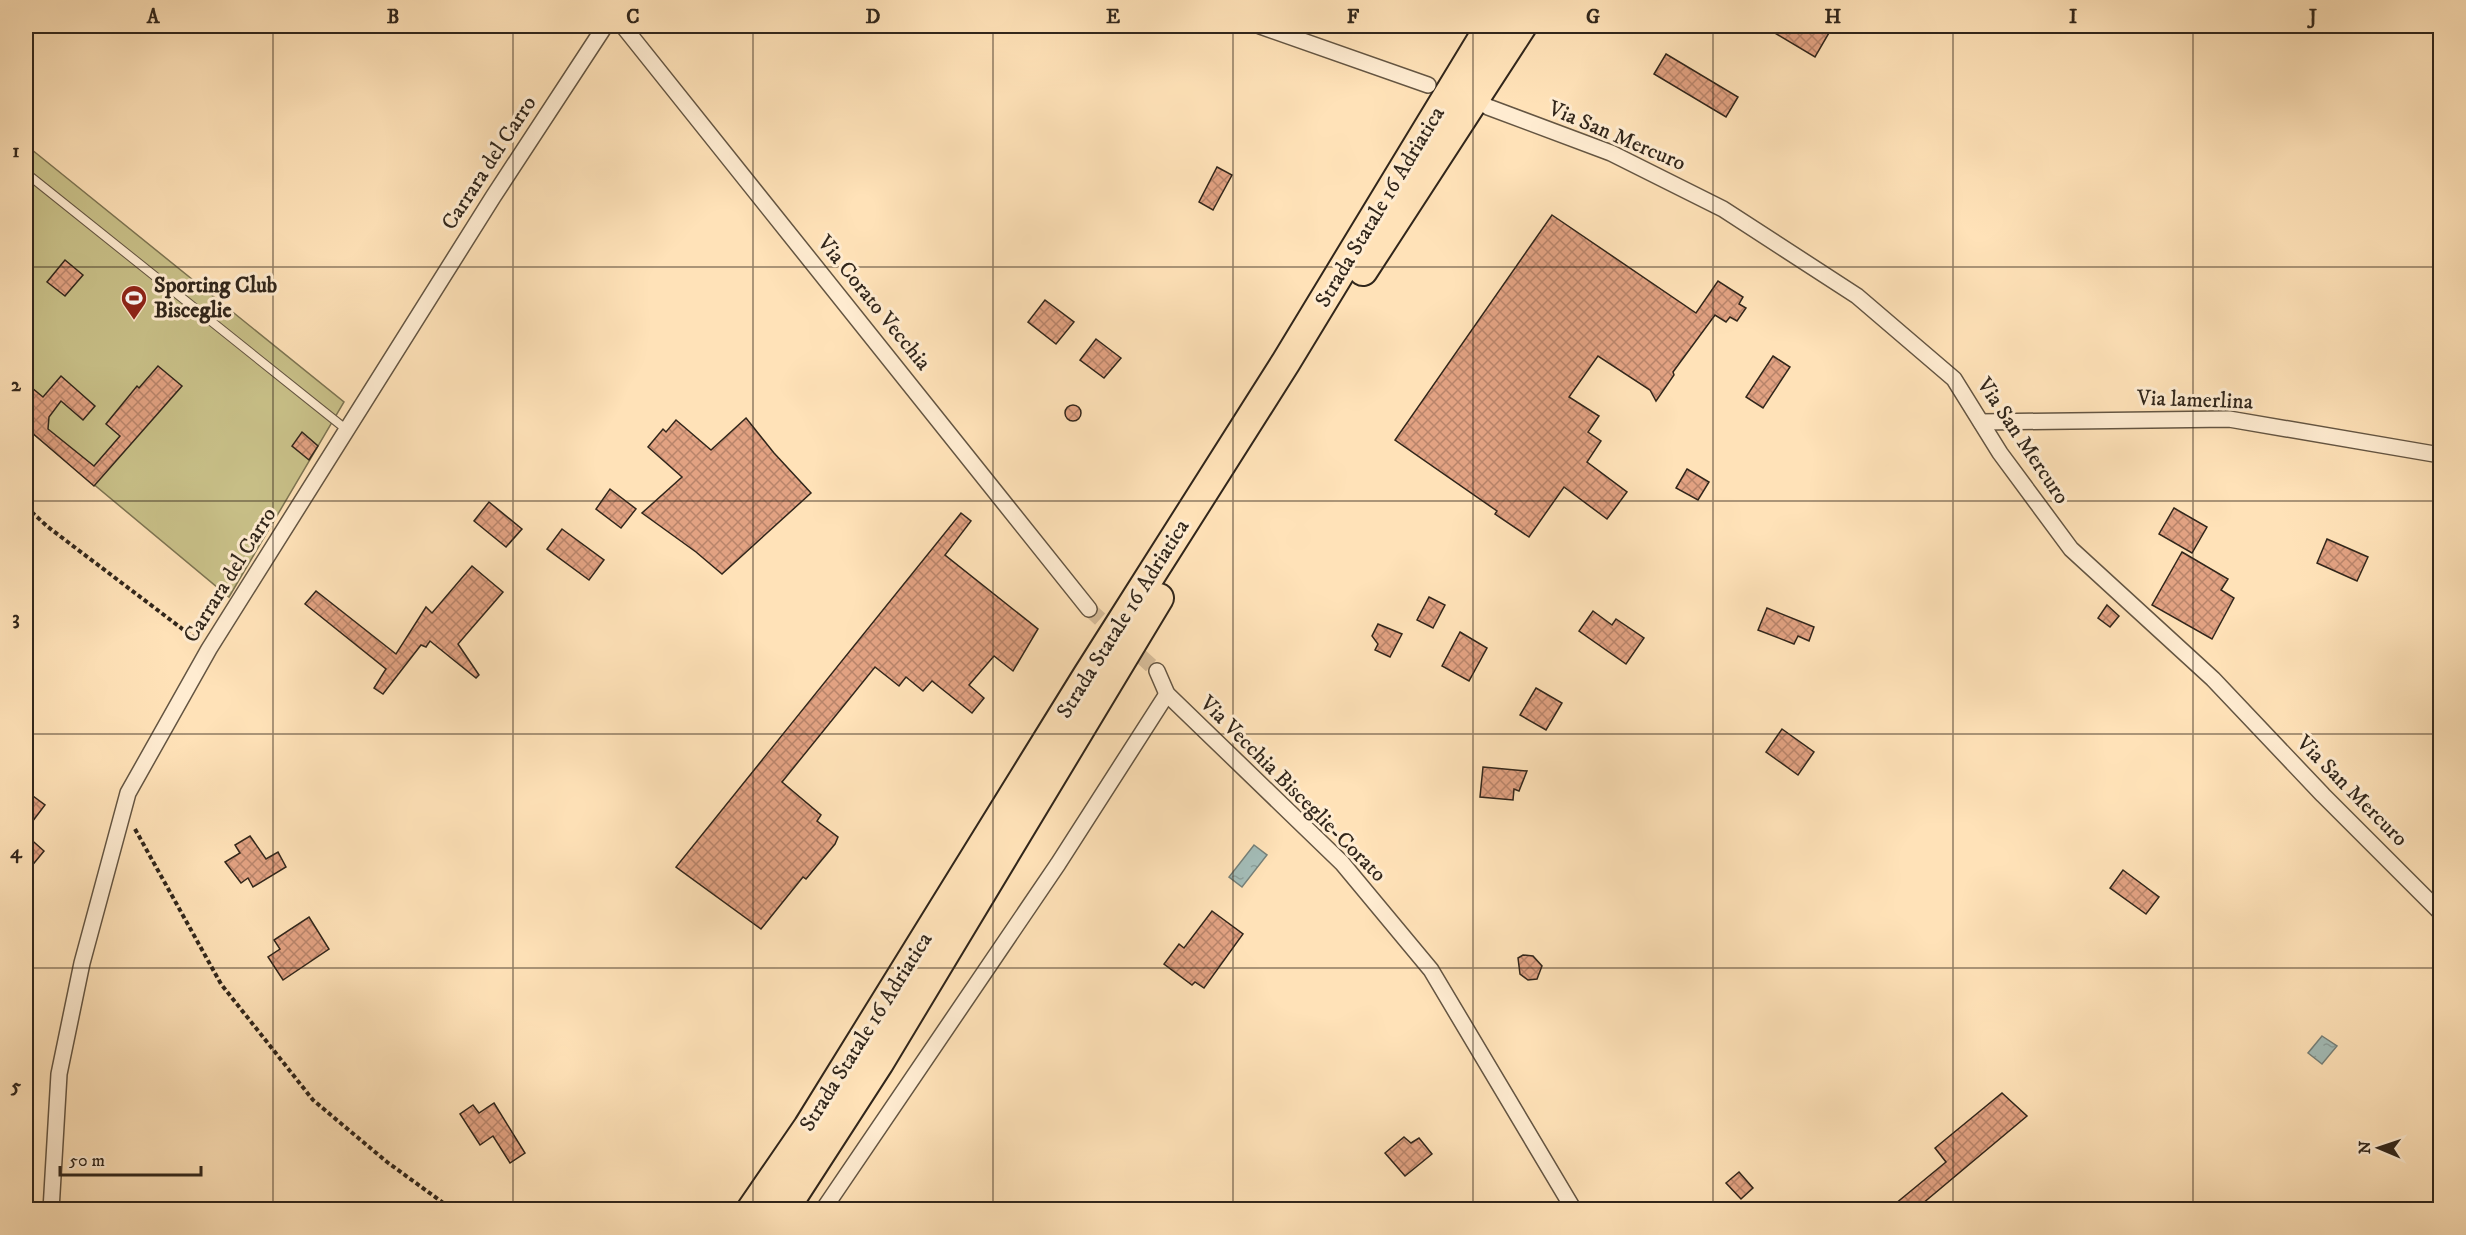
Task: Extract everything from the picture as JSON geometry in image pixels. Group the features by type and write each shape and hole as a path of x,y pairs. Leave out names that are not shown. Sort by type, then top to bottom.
{"highway":[{"name":"Strada Statale 16 Adriatica","path":"751,1209 807,1128 1087,676 1286,362 1490,26"},
{"name":"Strada Statale 16 Adriatica","path":"784,1209 879,1063 1219,499 1521,26"}],"street":[{"name":"Carrara del Carro","path":"51,1209 59,1074 82,963 128,793 209,649 487,207 605,26"},
{"name":"Via Corato Vecchia","path":"624,26 1089,609"},
{"path":"1260,26 1428,85"},
{"name":"Via San Mercuro","path":"1488,107 1611,153 1723,209 1857,296 1954,379 2000,453 2071,549 2213,679 2323,795 2440,912"},
{"name":"Via lamerlina","path":"1981,422 2229,419 2440,455"},
{"name":"Via Vecchia Bisceglie-Corato","path":"1157,671 1167,694 1342,863 1431,970 1574,1209"},
{"path":"823,1209 1052,873 1167,694"}],"lane":[{"path":"26,173 347,429"}],"path":[{"path":"26,507 48,527 209,649"},
{"path":"124,808 221,984 313,1100 387,1162 453,1209"},
{"path":"439,1209 443,1202"}],"shaded area":[{"name":"Sporting Club Bisceglie","path":"26,145 344,402 229,597 26,428"}],"water":[{"path":"1254,845 1267,855 1242,887 1229,877"},
{"path":"2322,1036 2337,1046 2322,1064 2308,1053"}],"building":[{"path":"1763,26 1833,26 1815,57"},
{"path":"1666,54 1738,97 1726,117 1654,74"},
{"path":"1217,167 1232,175 1213,210 1199,202"},
{"path":"1552,215 1696,313 1718,281 1743,297 1739,304 1746,308 1737,321 1730,317 1726,322 1715,315 1673,372 1674,375 1656,401 1650,390 1598,356 1569,397 1599,416 1588,432 1601,441 1587,462 1627,492 1607,519 1564,487 1529,537 1495,514 1497,511 1395,440"},
{"path":"65,260 83,275 65,296 47,282"},
{"path":"1045,300 1074,322 1056,344 1028,322"},
{"path":"1096,339 1121,358 1104,378 1080,360"},
{"path":"1773,356 1790,367 1763,408 1746,397"},
{"path":"158,366 182,386 94,486 30,431 33,428 26,422 26,383 43,397 61,376 95,406 83,420 61,401 49,417 48,429 94,466 120,436 106,424 137,386 139,388"},
{"path":"1073,405 1079,407 1081,413 1079,419 1073,421 1067,419 1065,413 1067,407"},
{"path":"746,418 811,493 722,574 642,513 682,477 648,447 663,429 666,432 676,420 711,450"},
{"path":"302,432 318,446 309,460 292,446"},
{"path":"1687,469 1709,482 1698,500 1676,488"},
{"path":"610,489 636,509 621,528 596,509"},
{"path":"489,502 522,529 506,547 474,521"},
{"path":"2174,508 2207,527 2192,553 2159,534"},
{"path":"961,513 971,521 945,555 1038,629 1013,671 994,656 969,685 984,698 972,713 932,681 923,691 906,677 899,686 875,667 782,782 821,815 817,821 838,837 835,844 806,879 803,877 761,929 676,867"},
{"path":"562,529 604,560 589,580 547,549"},
{"path":"2327,539 2368,557 2357,581 2317,563"},
{"path":"2182,552 2228,579 2221,590 2234,598 2212,639 2152,605"},
{"path":"472,566 503,592 458,644 479,675 476,678 430,641 426,647 421,645 383,694 374,688 386,669 305,604 316,591 396,654 426,607 432,613"},
{"path":"1429,597 1445,605 1433,628 1417,620"},
{"path":"2107,605 2119,616 2110,627 2098,618"},
{"path":"1767,608 1814,627 1809,641 1798,636 1794,644 1758,630"},
{"path":"1593,611 1612,625 1616,619 1644,638 1626,664 1579,631"},
{"path":"1378,624 1402,634 1390,657 1375,650 1378,644 1372,636"},
{"path":"1460,632 1487,648 1469,681 1442,666"},
{"path":"1536,688 1562,703 1546,730 1520,715"},
{"path":"1782,729 1814,752 1798,775 1766,752"},
{"path":"1483,767 1527,771 1519,791 1514,789 1513,800 1480,797"},
{"path":"33,796 45,805 26,830 26,807"},
{"path":"26,835 44,851 26,873"},
{"path":"250,836 266,859 278,852 286,867 253,887 248,878 241,883 225,862 240,853 235,845"},
{"path":"2123,870 2159,897 2146,914 2110,888"},
{"path":"1212,911 1243,934 1204,988 1195,982 1192,985 1164,964 1179,944 1184,948"},
{"path":"309,917 329,949 283,980 268,957 280,949 274,940"},
{"path":"1523,955 1533,956 1542,966 1537,979 1528,980 1520,974 1518,958"},
{"path":"2002,1093 2027,1116 1916,1209 1889,1209 1946,1162 1935,1148"},
{"path":"494,1103 525,1153 510,1163 493,1136 480,1145 460,1114 473,1105 479,1113"},
{"path":"1404,1137 1411,1143 1419,1138 1432,1154 1405,1176 1385,1153"},
{"path":"1739,1172 1753,1188 1741,1199 1726,1183"}],"tunnel":[{"path":"1089,609 1157,671"}],"place":[{"name":"Sporting Club Bisceglie","path":"134,321"}]}
